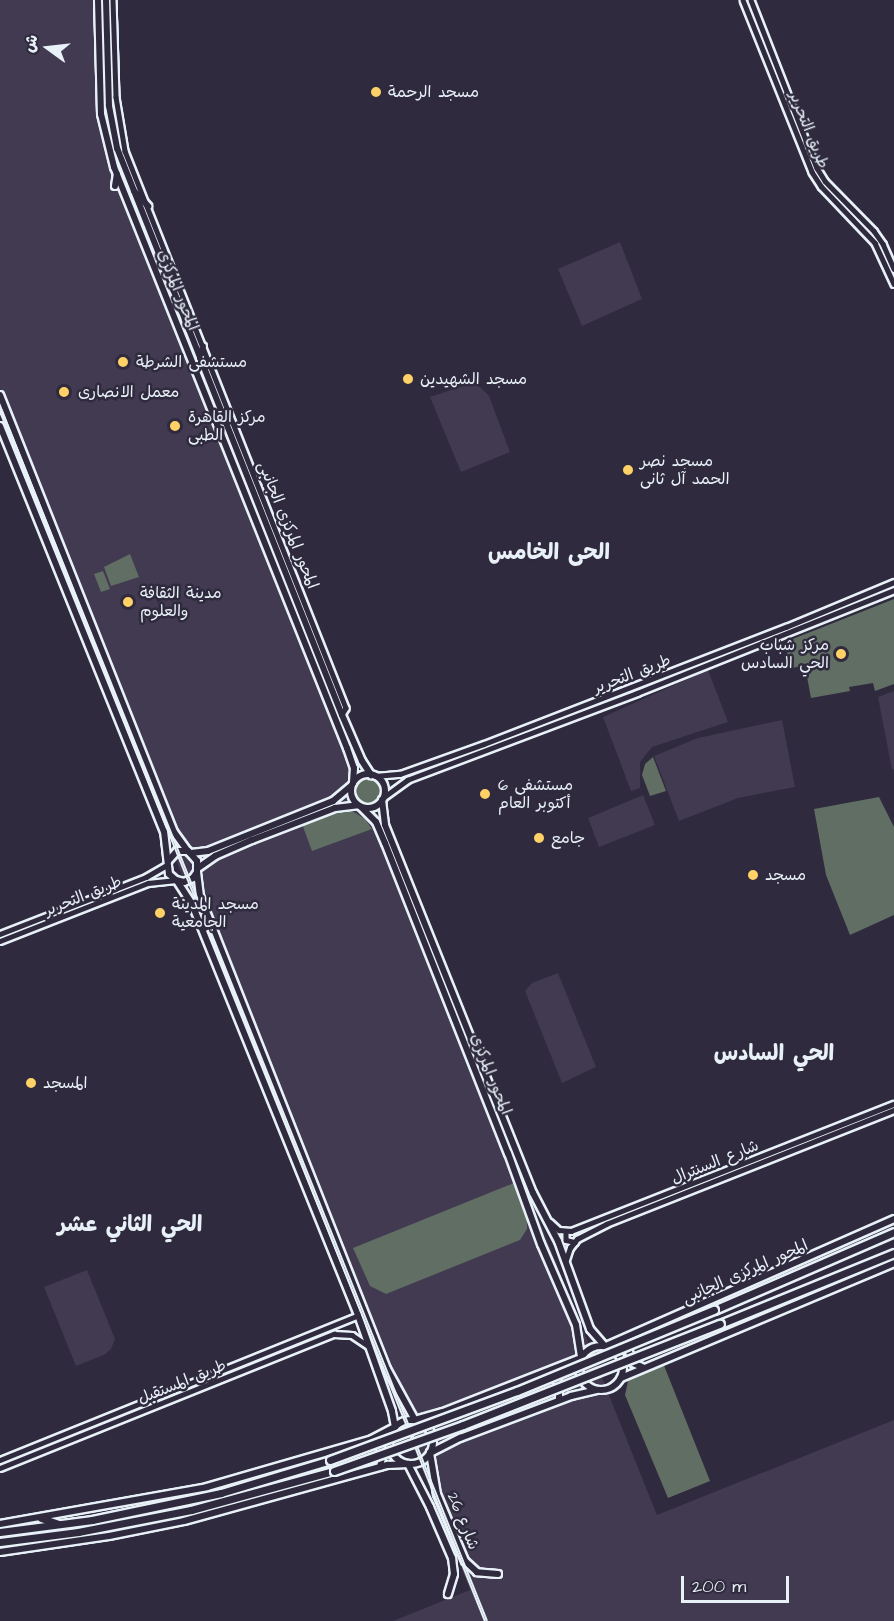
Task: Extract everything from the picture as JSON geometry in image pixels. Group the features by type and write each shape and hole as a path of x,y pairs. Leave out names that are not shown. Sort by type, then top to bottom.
{"highway":[{"path":"0,1532 60,1525 221,1494 330,1460 517,1391 714,1310 894,1232"},
{"path":"0,1542 78,1532 191,1510 334,1471 463,1425 894,1253"},
{"path":"41,1518 60,1525"}],"main road":[{"name":"المحور المركزى","path":"98,0 99,78 103,123 117,174 189,363 204,392 232,470 239,478 270,566 353,764 352,784"},
{"name":"المحور المركزى","path":"106,0 113,131 131,187 281,561 302,606 346,725 363,764 373,775"},
{"path":"99,57 105,57 108,44"},
{"path":"99,78 101,67 108,66"},
{"path":"115,186 117,174"},
{"path":"131,187 148,206"},
{"path":"200,358 203,346"},
{"path":"194,383 204,392"},
{"path":"2,393 13,428 172,827 196,858 200,896 249,1009 306,1151 401,1400 415,1420 425,1424 432,1433 433,1444 430,1453"},
{"path":"0,426 93,661 164,831 169,874 176,881 190,905 298,1175 371,1349 395,1427 390,1437 391,1451 400,1461 408,1464"},
{"path":"3,433 13,428"},
{"path":"239,478 244,477 244,469"},
{"path":"247,500 247,492 253,491"},
{"path":"270,566 281,561"},
{"path":"304,658 313,664"},
{"path":"339,728 346,725"},
{"path":"167,863 174,853 205,852 251,837 335,808 359,806 373,808 383,798 382,783 373,775 361,776 333,801 251,837 215,856 198,870 191,880 176,881"},
{"path":"352,784 351,794 359,806"},
{"name":"المحور المركزى","path":"383,798 385,825 533,1193 547,1219 587,1320 595,1337 605,1346"},
{"name":"المحور المركزى","path":"359,806 378,827 412,921 456,1021 522,1187 541,1244 576,1325 581,1358"},
{"path":"456,1021 464,1018"},
{"path":"462,1036 470,1033"},
{"name":"المحور المركزى الجانبى","path":"605,1346 894,1220"},
{"path":"0,1552 109,1536 184,1521 380,1467 421,1462 430,1453 460,1438 559,1400 596,1390 611,1389 621,1378 644,1367 894,1263"},
{"path":"576,1325 587,1320"},
{"path":"628,1337 626,1346 633,1364 644,1367"},
{"path":"0,1524 207,1488 372,1439 404,1421 443,1412 549,1372 581,1358 590,1349 605,1346 613,1350 621,1359 623,1366 621,1378"},
{"path":"581,1358 579,1369 582,1380 596,1390"},
{"path":"549,1372 559,1384 559,1400"},
{"path":"389,1403 401,1400"},
{"path":"372,1439 383,1452 380,1467"},
{"name":"شارع 26","path":"430,1453 435,1487 469,1566 482,1574 498,1574"},
{"name":"شارع 26","path":"408,1464 439,1525 454,1565 453,1579 448,1594"},
{"path":"439,1525 445,1528 449,1523"}],"street":[{"name":"المحور المركزى الجانبى","path":"113,0 119,125 130,167 148,206 167,261 203,346 302,606"},
{"name":"طريق التحرير","path":"743,0 804,155 821,186 867,233 880,251 894,284"},
{"name":"طريق التحرير","path":"751,0 822,177 874,231 883,244 894,269"},
{"path":"793,126 796,128 799,124"},
{"path":"798,140 804,136"},
{"path":"798,153 804,155"},
{"path":"867,233 867,239"},
{"name":"طريق التحرير","path":"373,775 398,775 636,686 894,582"},
{"name":"طريق التحرير","path":"383,798 400,784 595,710 894,590"},
{"path":"847,601 846,606 850,609"},
{"path":"833,607 838,614"},
{"path":"648,681 651,688"},
{"path":"636,686 637,693"},
{"path":"590,717 595,710"},
{"path":"503,749 508,743"},
{"path":"398,775 395,780 400,784"},
{"name":"طريق التحرير","path":"0,934 146,877 167,863"},
{"name":"طريق التحرير","path":"0,941 148,883 176,881"},
{"name":"شارع السنترال","path":"566,1232 894,1104"},
{"name":"شارع السنترال","path":"575,1242 606,1224 894,1110"},
{"path":"547,1219 555,1228 566,1232 566,1240 575,1242 565,1263"},
{"name":"طريق المستقبل","path":"0,1460 358,1315"},
{"name":"طريق المستقبل","path":"0,1468 333,1334 352,1335 371,1349"}],"shaded area":[{"path":"0,0 103,0 104,104 120,172 657,1515 894,1420 894,1621 393,1621 470,1590 256,1051 179,868 71,587 0,413"},
{"path":"620,242 642,299 582,326 558,269"},
{"path":"469,384 480,387 489,396 510,452 461,472 430,397"},
{"path":"708,670 728,722 652,747 640,762 640,788 631,791 603,717"},
{"path":"894,691 894,769 892,770 878,697"},
{"path":"782,720 795,787 738,798 679,821 654,756 698,738"},
{"path":"643,795 655,825 599,847 588,818"},
{"path":"558,973 596,1067 562,1083 525,991 532,983"},
{"path":"87,1270 115,1339 111,1349 104,1355 76,1366 44,1287"}],"green space":[{"path":"130,554 139,577 111,586 104,567"},
{"path":"103,571 110,589 101,592 94,574"},
{"name":"مركز شباب الحي السادس","path":"894,599 894,684 875,691 873,683 849,687 850,691 811,698 805,666 790,668 785,642"},
{"path":"653,757 666,791 650,796 642,775 645,764"},
{"path":"368,777 377,781 381,790 377,799 368,803 359,799 355,790 359,781"},
{"path":"879,797 894,827 894,915 850,935 826,875 814,809"},
{"path":"349,809 365,819 372,829 312,851 302,824"},
{"path":"514,1183 527,1216 527,1229 520,1240 386,1294 370,1286 353,1248"},
{"path":"663,1363 710,1481 668,1498 625,1395 628,1381"}],"railway":[{"path":"0,409 486,1621"}],"place":[{"name":"مسجد الرحمة","path":"376,92"},
{"name":"مستشفى الشرطة","path":"123,362"},
{"name":"مسجد الشهيدين","path":"408,379"},
{"name":"معمل الانصارى","path":"64,392"},
{"name":"مركز القاهرة الطبى","path":"175,426"},
{"name":"مسجد نصر الحمد آل ثانى","path":"628,470"},
{"name":"مدينة الثقافة والعلوم","path":"128,602"},
{"name":"مركز شباب الحي السادس","path":"841,654"},
{"name":"مستشفى 6 أكتوبر العام","path":"485,794"},
{"name":"جامع","path":"539,838"},
{"name":"مسجد","path":"753,875"},
{"name":"مسجد المدينة الجامعية","path":"160,913"},
{"name":"المسجد","path":"31,1083"}],"district":[{"name":"الحى الخامس","path":"549,553"},
{"name":"الحي السادس","path":"774,1054"},
{"name":"الحي الثاني عشر","path":"130,1225"}]}
